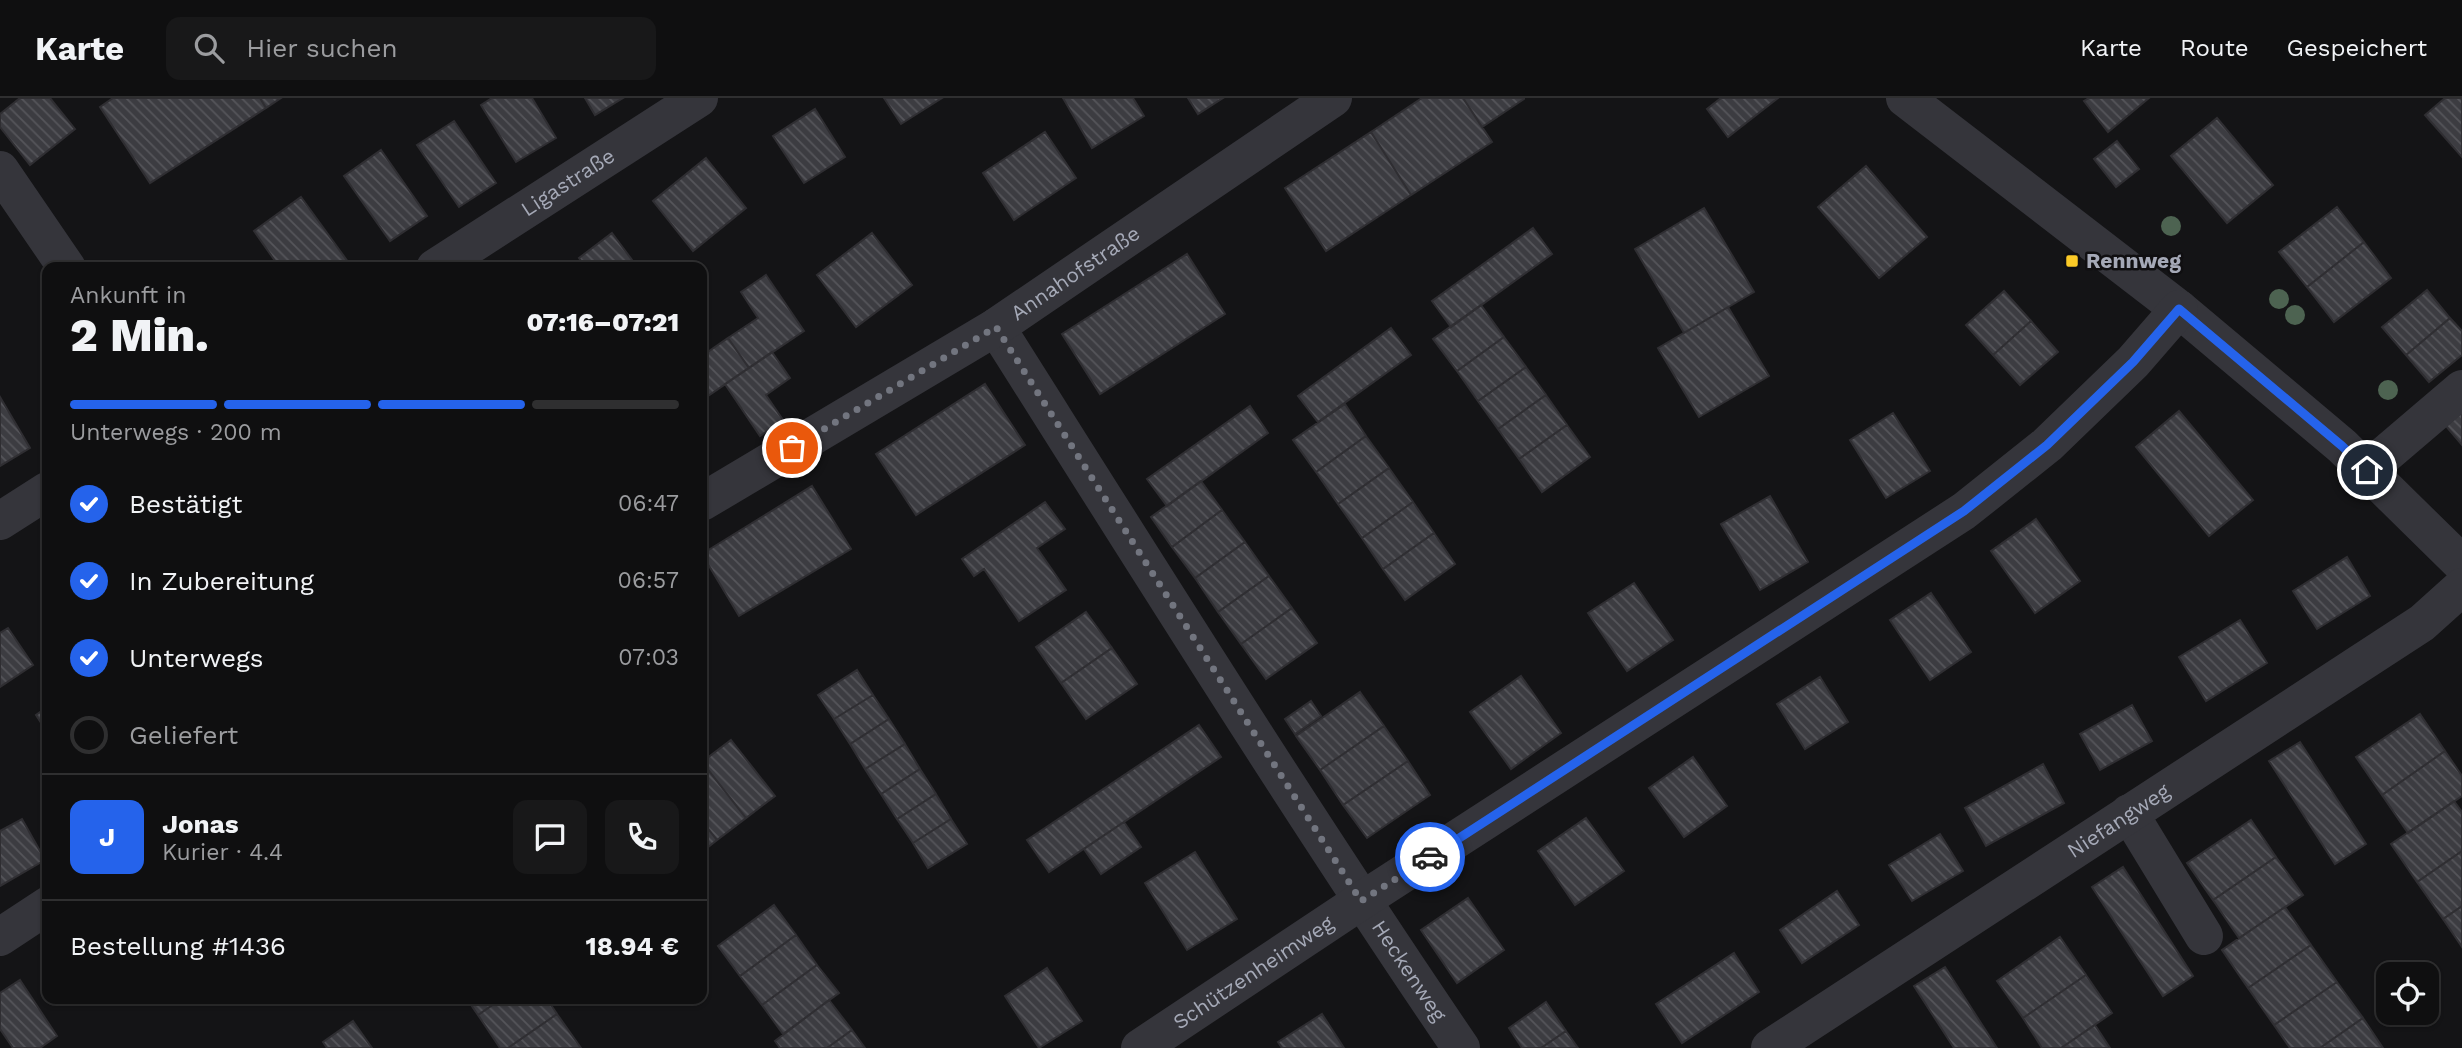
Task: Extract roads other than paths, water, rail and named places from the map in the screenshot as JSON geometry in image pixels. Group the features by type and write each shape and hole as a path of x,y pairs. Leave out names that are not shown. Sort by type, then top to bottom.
{"street":[{"name":"Ligastraße","path":"444,262 699,98"},
{"name":"Annahofstraße","path":"707,499 996,327 1333,98"},
{"path":"1905,98 2179,309 2342,446 2462,564"},
{"path":"0,170 63,262"},
{"name":"Schützenheimweg","path":"1140,1048 1361,901 1964,511 2047,445 2133,362 2179,309"},
{"name":"Heckenweg","path":"996,327 1361,901 1461,1048"},
{"path":"2367,470 2462,389"},
{"path":"0,521 42,494"},
{"name":"Niefangweg","path":"1770,1048 2422,623 2462,587"},
{"path":"2129,814 2204,936"},
{"path":"0,937 42,909"}],"place":[{"name":"Rennweg","path":"2072,261"}]}
